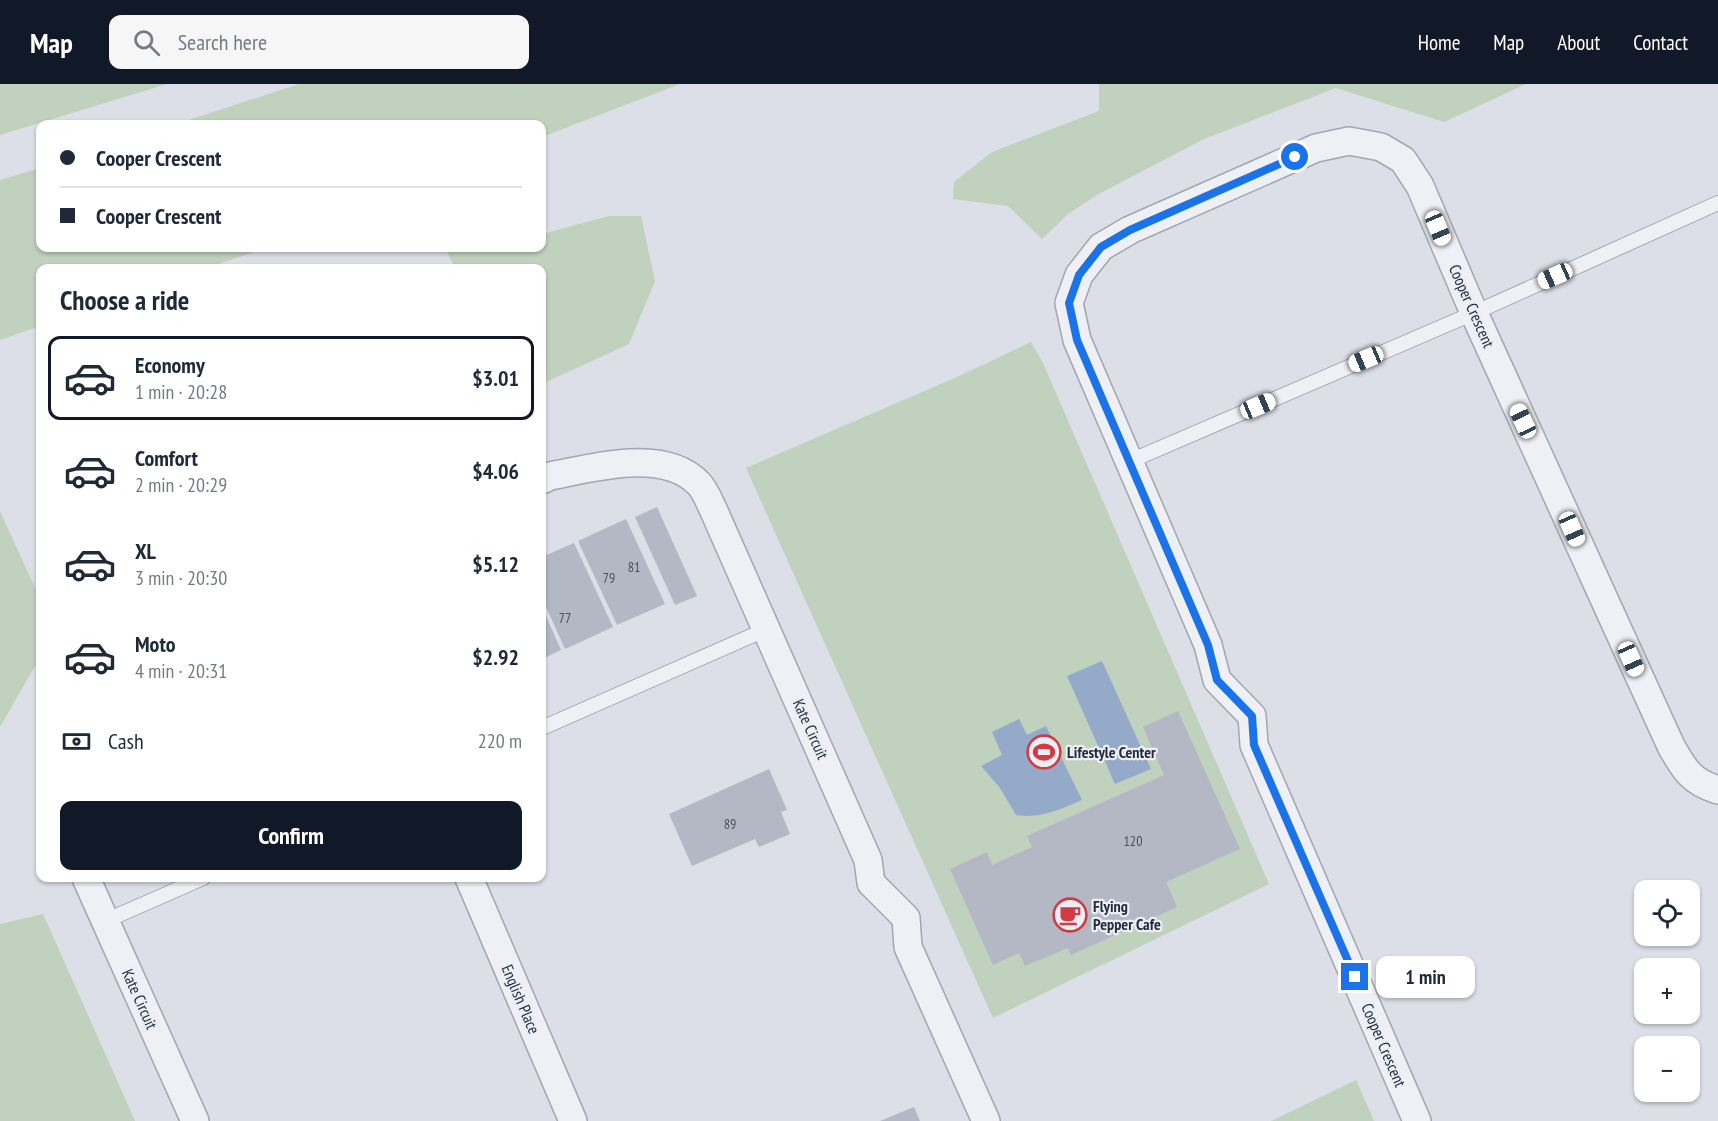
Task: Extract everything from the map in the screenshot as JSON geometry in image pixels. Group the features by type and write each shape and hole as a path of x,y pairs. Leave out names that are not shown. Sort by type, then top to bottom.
{"street":[{"name":"Cooper Crescent","path":"1417,1121 1254,745 1252,716 1217,680 1208,645 1077,340 1069,303 1079,275 1101,247 1130,230 1316,148 1349,141 1381,147 1403,160 1420,186 1474,313 1671,746 1684,770 1701,785 1718,790"},
{"name":"Kate Circuit","path":"546,478 597,467 641,462 676,469 700,484 713,508 868,860 871,883 906,918 908,947 986,1121"},
{"name":"Kate Circuit","path":"88,882 195,1121"},
{"name":"English Place","path":"471,882 573,1121"}],"lane":[{"path":"1128,462 1474,313 1718,203"},
{"path":"546,726 767,629"},
{"path":"105,921 194,882"}],"green space":[{"path":"0,84 167,84 49,120 36,120 36,124 0,135"},
{"path":"299,84 680,84 546,135 546,120 188,120"},
{"path":"1099,84 1526,84 1444,122 1336,88 1204,139 1097,195 1068,214 1042,239 1008,206 953,199 954,182 992,152 1099,111"},
{"path":"36,169 36,252 255,252 218,264 36,264 36,327 0,340 0,180"},
{"path":"609,216 641,216 655,281 629,344 546,382 546,264 453,264 447,252 546,252 546,233"},
{"name":"Lifestyle Center","path":"1031,342 1043,363 1269,884 993,1018 746,468 957,377"},
{"path":"0,511 36,590 36,664 0,727"},
{"path":"43,914 135,1121 0,1121 0,924"},
{"path":"1356,1080 1374,1121 1271,1121"}],"water":[{"path":"1102,661 1151,769 1115,784 1067,676"},
{"path":"1019,719 1027,735 1046,726 1082,800 1041,815 1016,815 1000,788 981,766 1002,755 992,732"}],"building":[{"path":"657,507 697,596 675,605 635,517"},
{"path":"626,519 665,604 617,625 578,541"},
{"path":"574,543 613,627 565,649 546,607 546,555"},
{"path":"546,616 561,650 546,657"},
{"path":"1178,711 1240,849 1166,882 1177,907 1071,955 1068,948 1025,966 1019,953 993,965 950,869 987,852 992,865 1032,847 1027,836 1164,775 1143,727"},
{"path":"769,769 787,810 781,812 790,834 759,847 755,839 692,866 669,814"},
{"path":"914,1107 920,1121 880,1121"}],"place":[{"name":"Lifestyle Center","path":"1044,752"},
{"name":"Flying Pepper Cafe","path":"1070,915"}],"route":[{"path":"1295,157 1130,230 1101,247 1079,275 1069,303 1077,340 1208,645 1217,680 1252,716 1254,745 1355,977"}]}
